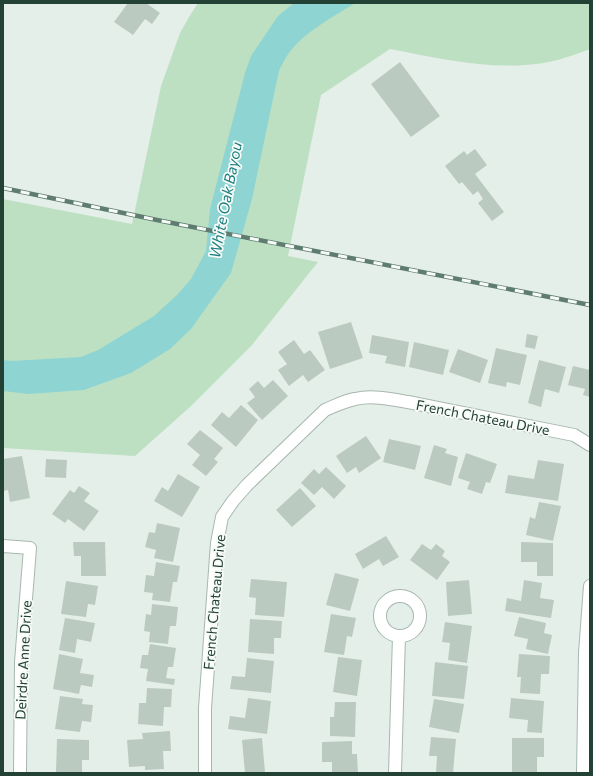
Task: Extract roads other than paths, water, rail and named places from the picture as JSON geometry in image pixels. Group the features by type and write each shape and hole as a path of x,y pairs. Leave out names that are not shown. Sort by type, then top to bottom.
{"street":[{"name":"French Chateau Drive","path":"205,773 205,708 217,543 222,518 233,501 247,485 325,410 355,399 381,397 574,435 590,445"},
{"name":"Deirdre Anne Drive","path":"3,546 30,548 21,662 20,773"},
{"path":"583,773 585,653 590,586"},
{"path":"395,773 399,636"}],"water":[{"name":"White Oak Bayou","path":"294,3 355,3 324,22 304,37 295,45 279,70 252,199 231,273 191,329 170,349 131,373 84,390 28,394 3,391 3,360 12,361 81,357 98,350 154,316 177,295 191,279 206,251 210,209 245,73 251,56 278,16"}],"railway":[{"path":"3,188 157,220 590,305"}]}
